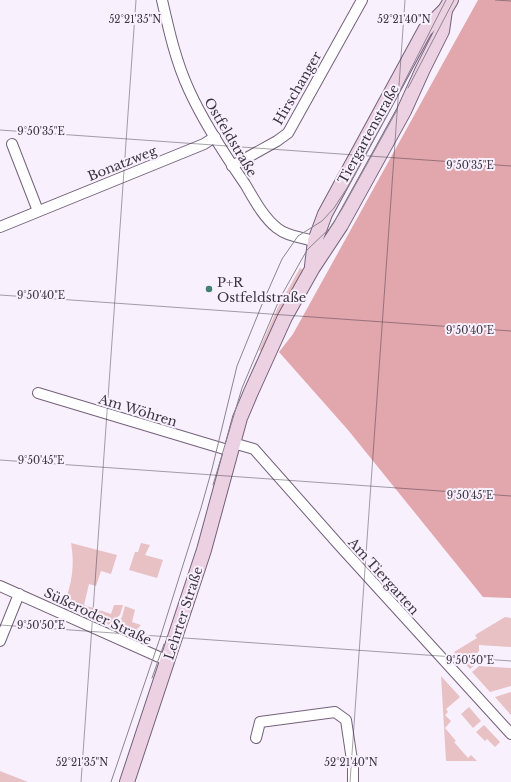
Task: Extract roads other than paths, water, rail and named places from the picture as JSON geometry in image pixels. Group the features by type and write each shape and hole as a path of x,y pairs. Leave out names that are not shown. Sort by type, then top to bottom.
{"main road":[{"name":"Tiergartenstraße","path":"320,244 341,225 404,111 442,31 448,5"},
{"name":"Tiergartenstraße","path":"232,447 240,418 273,342 312,269 320,244 327,209 425,30 448,5"},
{"name":"Lehrter Straße","path":"127,782 204,550 232,447"}],"street":[{"name":"Ostfeldstraße","path":"162,0 172,44 189,90 232,166 264,213 278,229 320,244"},
{"name":"Hirschanger","path":"232,166 277,142 288,133 362,0"},
{"name":"Bonatzweg","path":"0,226 204,144 215,137"},
{"path":"12,144 38,211"},
{"name":"Am Wöhren","path":"38,393 232,447"},
{"name":"Am Tiergarten","path":"232,447 254,449 344,551 511,734"},
{"name":"Süßeroder Straße","path":"0,586 168,661"},
{"path":"0,641 19,594"},
{"path":"256,738 260,722 336,712 346,720 353,767 353,782"}],"tram line":[{"path":"111,782 160,638 201,508 237,366 263,302 282,259 298,236 322,221 334,208 347,188 391,108 446,0"},
{"path":"408,88 454,0"},
{"path":"213,485 242,388 280,298 307,250 330,228 342,209 397,110"},
{"path":"152,678 164,644"}],"place":[{"name":"P+R Ostfeldstraße","path":"209,289"}]}
